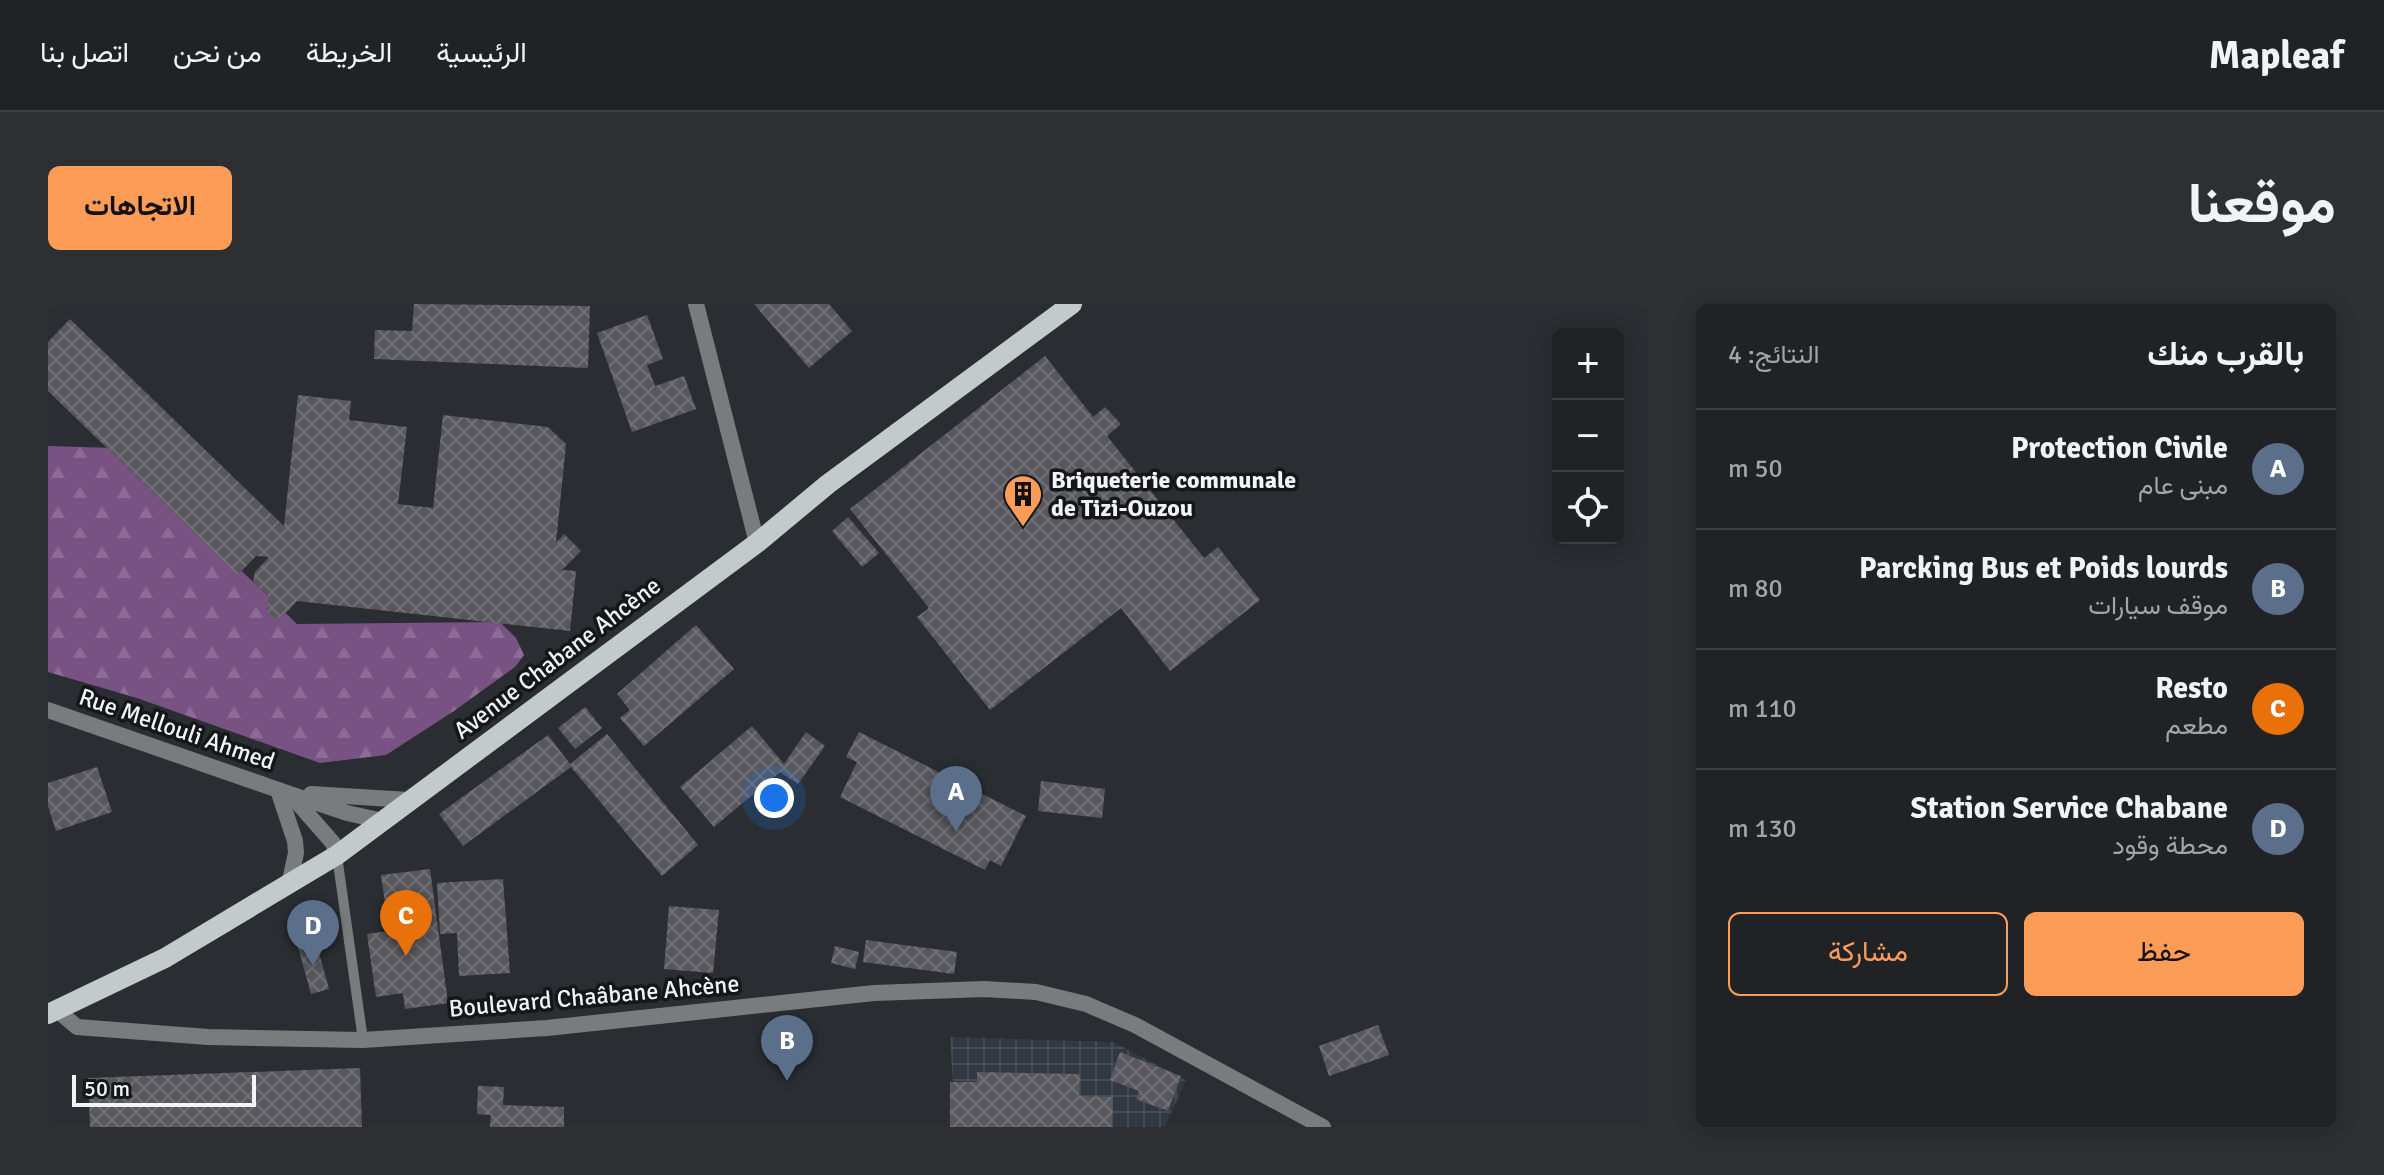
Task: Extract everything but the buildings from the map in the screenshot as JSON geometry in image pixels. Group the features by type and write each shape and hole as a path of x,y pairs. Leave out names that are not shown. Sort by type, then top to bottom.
{"main road":[{"name":"Avenue Chabane Ahcène","path":"53,1012 165,958 337,855 1072,304"}],"street":[{"path":"696,304 757,543"},
{"name":"Rue Mellouli Ahmed","path":"48,710 347,813 383,821"},
{"path":"289,885 296,853 284,792 409,800"},
{"name":"Rue Mellouli Ahmed","path":"284,792 333,843 337,855"},
{"name":"Boulevard Chaâbane Ahcène","path":"53,1012 77,1027 208,1037 363,1040 547,1028 874,993 984,989 1036,992 1086,1004 1135,1025 1323,1127"}],"lane":[{"path":"337,855 363,1040"}],"shaded area":[{"path":"950,1037 1113,1042 1186,1080 1165,1127 956,1127"}],"green space":[{"path":"48,446 113,448 297,624 500,622 516,638 524,655 515,667 386,755 320,763 137,698 48,672"}],"place":[{"name":"Briqueterie communale de Tizi-Ouzou","path":"1023,528"},
{"name":"Protection Civile","path":"956,832"},
{"name":"Resto","path":"406,956"},
{"name":"Station Service Chabane","path":"313,966"},
{"name":"Parcking Bus et Poids lourds","path":"787,1081"}]}
